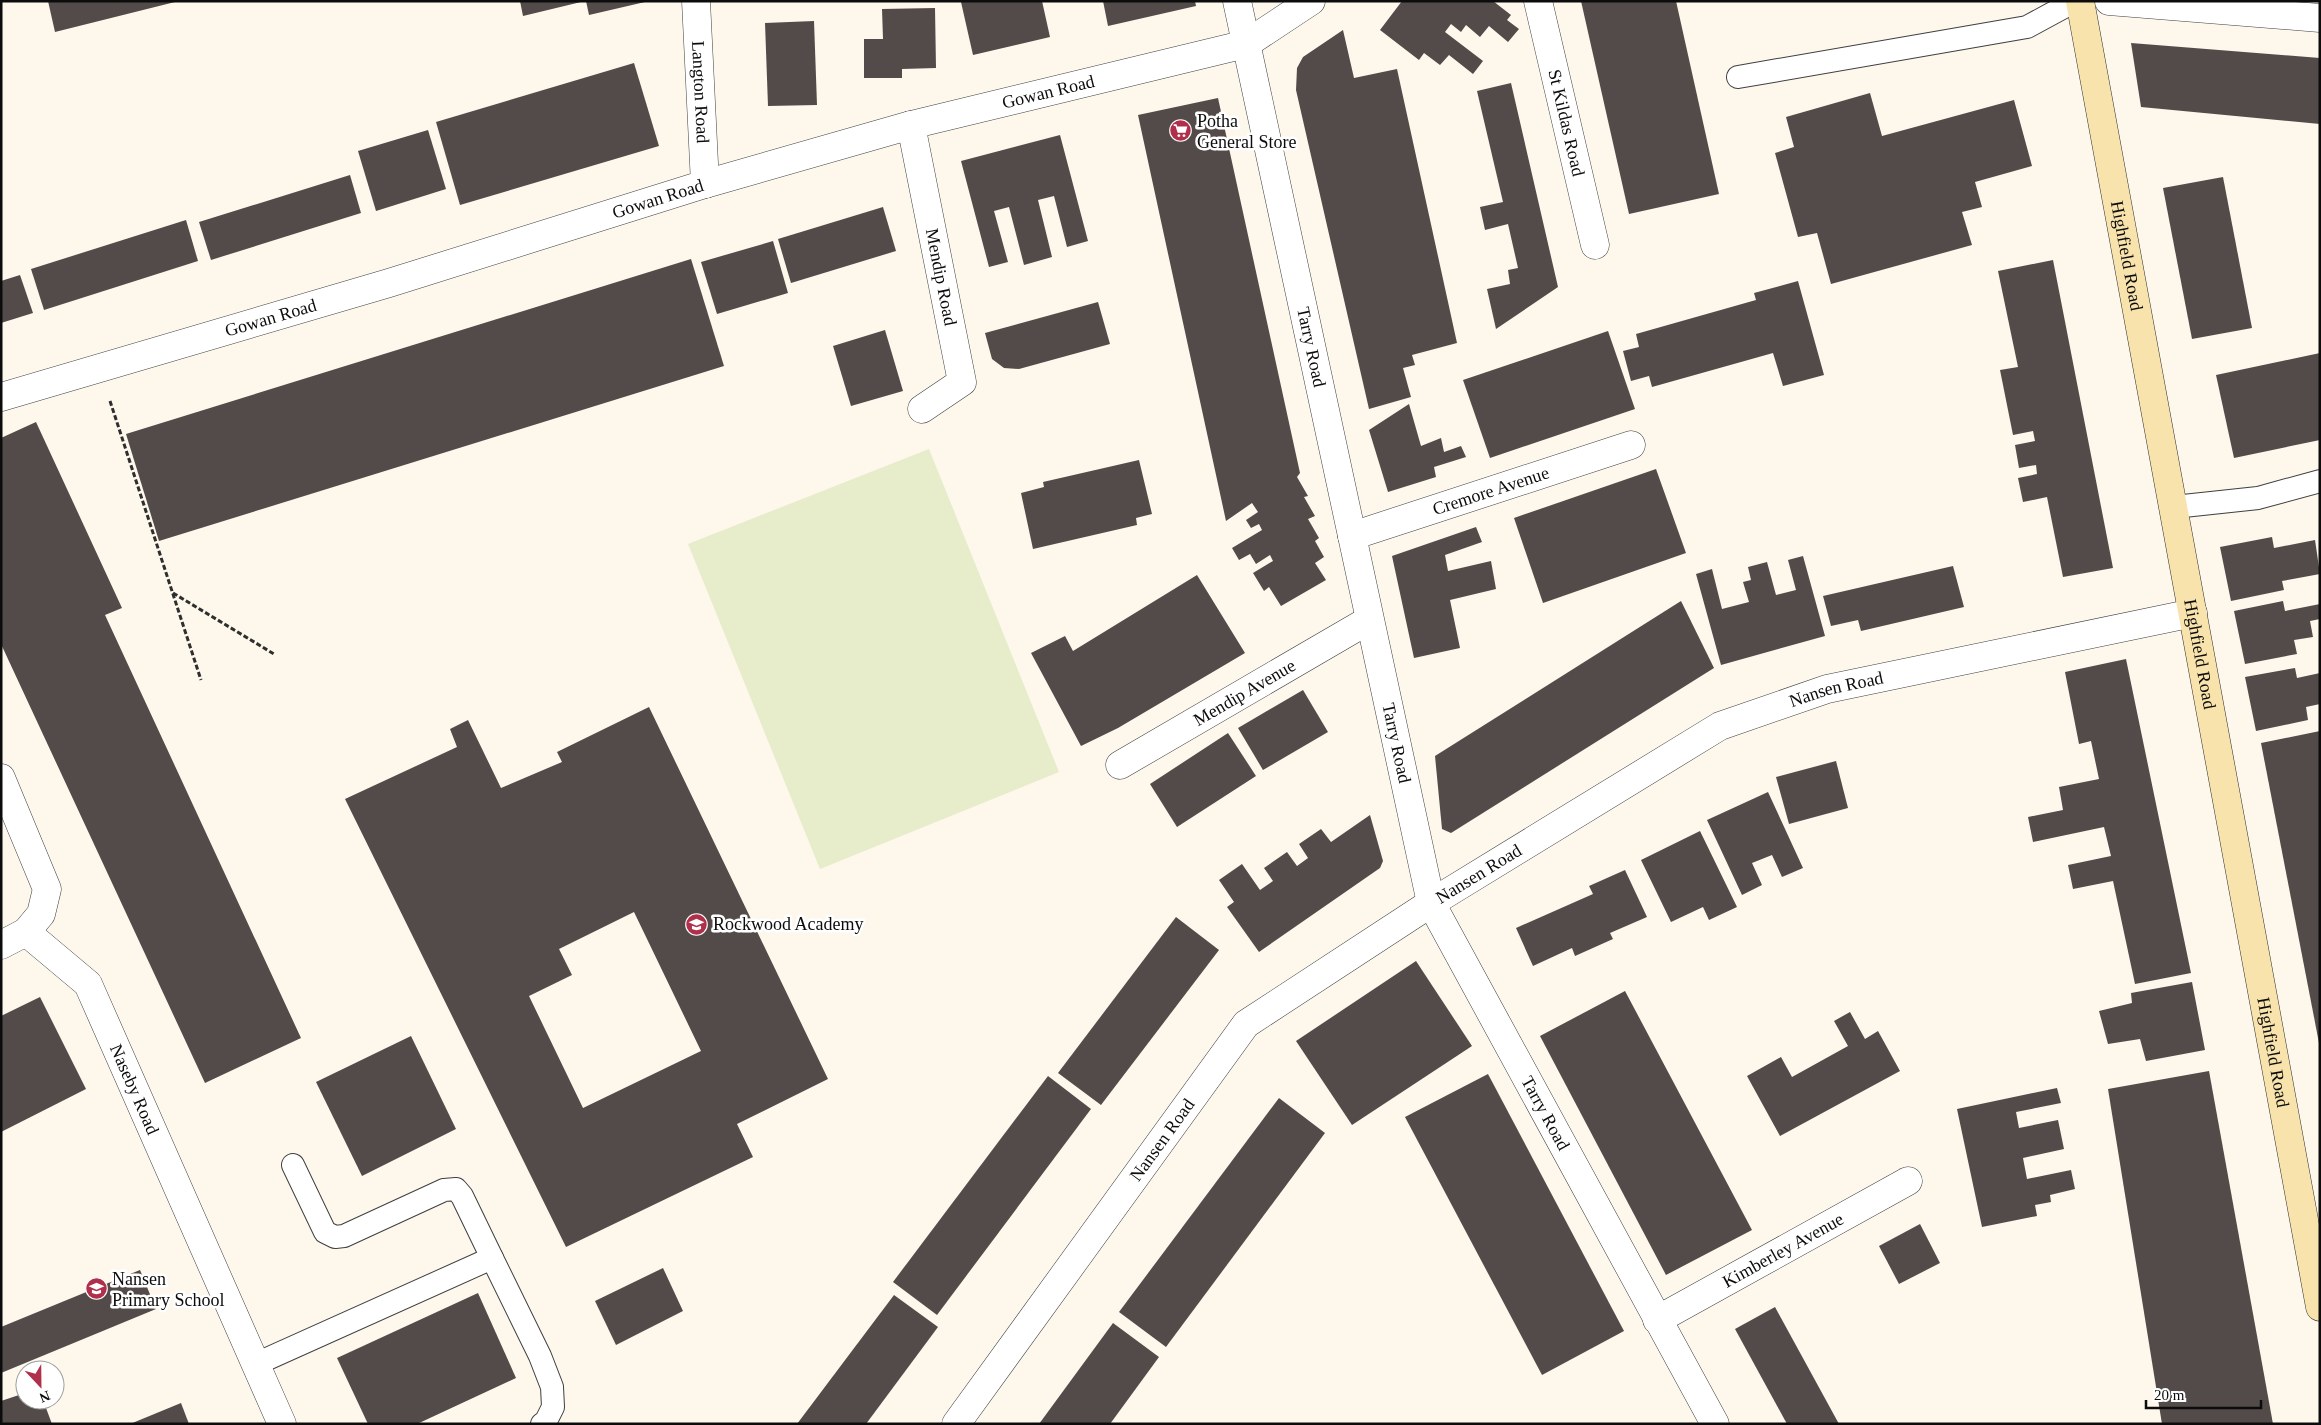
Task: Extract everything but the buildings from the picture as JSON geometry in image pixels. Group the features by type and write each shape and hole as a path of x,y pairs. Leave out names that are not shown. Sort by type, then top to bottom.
{"main road":[{"name":"Highfield Road","path":"2080,1 2320,1306"}],"street":[{"name":"Langton Road","path":"696,1 704,184"},
{"name":"Tarry Road","path":"1237,1 1431,903 1657,1320 1716,1424"},
{"name":"Gowan Road","path":"1,397 389,283 704,184 911,125 1246,44 1311,1"},
{"name":"St Kildas Road","path":"1538,1 1595,245"},
{"path":"2109,1 2320,18"},
{"name":"Mendip Road","path":"911,125 962,382 922,409"},
{"name":"Cremore Avenue","path":"1352,536 1631,445"},
{"name":"Nansen Road","path":"956,1424 1246,1024 1431,903 1720,726 1827,689 2194,613"},
{"name":"Mendip Avenue","path":"1120,765 1369,620"},
{"path":"1,778 47,889 40,914 26,932 1,945"},
{"name":"Naseby Road","path":"26,932 88,984 282,1424"},
{"name":"Kimberley Avenue","path":"1657,1320 1908,1181"}],"lane":[{"path":"1738,77 2027,27 2075,1"},
{"path":"2174,507 2258,498 2320,481"},
{"path":"293,1165 325,1232 334,1237 344,1236 444,1190 456,1190 462,1196 540,1356 552,1388 553,1407 546,1421 542,1424"},
{"path":"256,1364 492,1258"}],"path":[{"path":"99,368 201,680"},
{"path":"172,593 274,654"}],"green space":[{"path":"929,449 1059,772 820,869 688,544"}],"place":[{"name":"Potha General Store","path":"1181,131"},
{"name":"Rockwood Academy","path":"697,924"},
{"name":"Nansen Primary School","path":"96,1289"}]}
